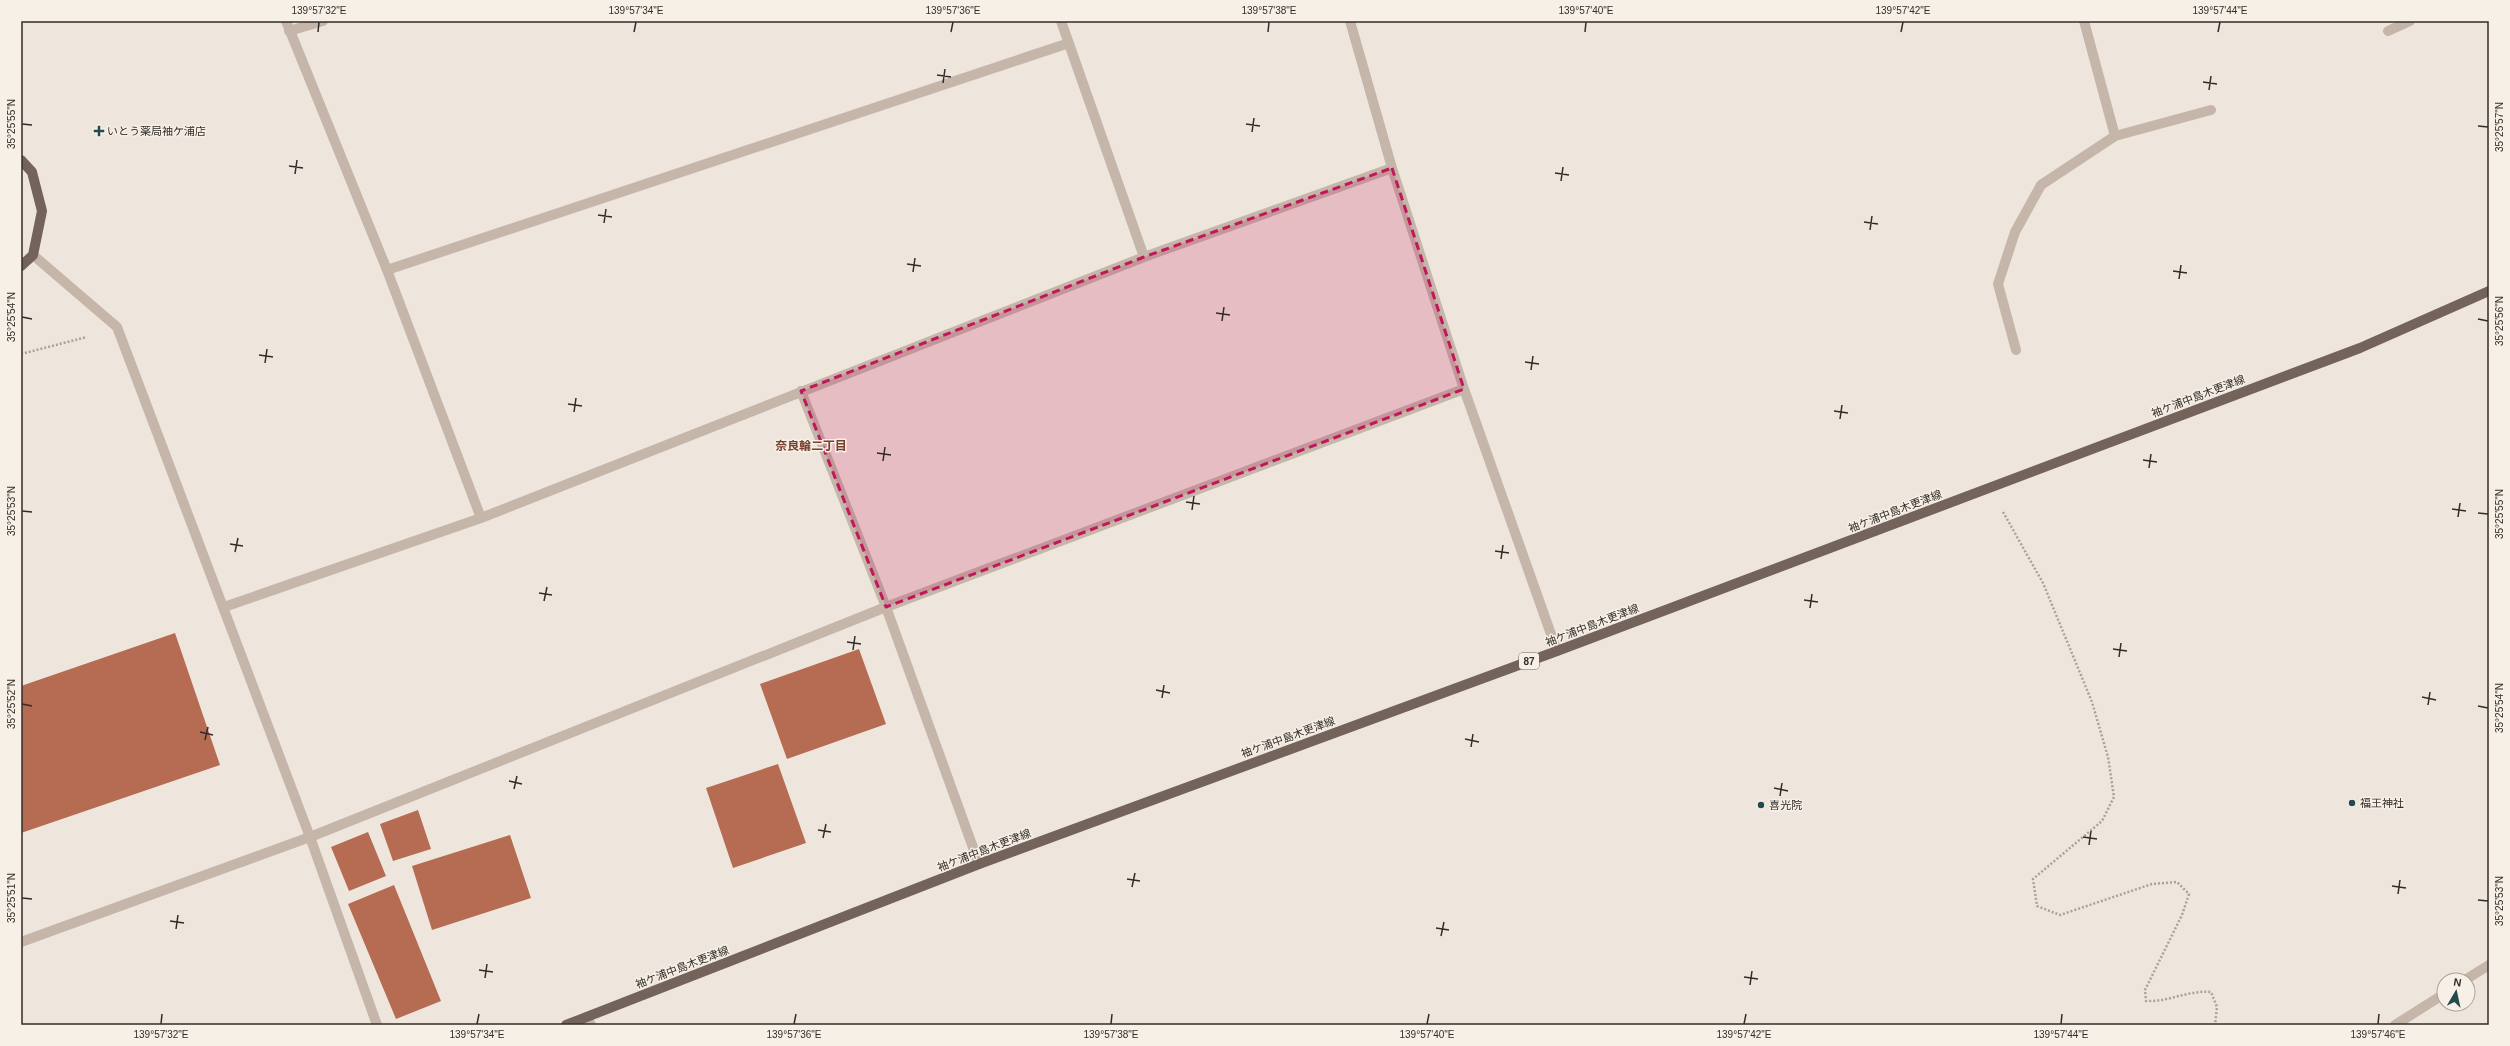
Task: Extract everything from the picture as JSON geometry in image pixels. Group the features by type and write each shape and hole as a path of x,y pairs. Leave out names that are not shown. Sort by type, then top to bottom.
{"main road":[{"path":"21,160 32,172 42,211 33,256 21,266"},
{"name":"袖ケ浦中島木更津線","path":"566,1025 589,1021 979,864 1557,651 2360,348 2489,291"}],"street":[{"path":"324,21 287,26 387,270 481,518"},
{"path":"1061,21 1144,257"},
{"path":"1350,21 1392,168 1464,389 1557,651"},
{"path":"2084,21 2115,136"},
{"path":"2388,31 2410,21"},
{"path":"387,270 1069,43"},
{"path":"2016,350 1998,284 2015,232 2041,186 2115,136 2211,110"},
{"path":"224,607 481,518 1144,257 1392,168"},
{"path":"33,256 117,327 310,837 377,1025"},
{"path":"21,942 310,837 886,607 1464,389"},
{"path":"801,391 886,607 979,864"},
{"path":"2476,973 2489,965"},
{"path":"2395,1025 2436,999"}],"path":[{"path":"21,354 94,335"},
{"path":"1989,488 2043,583 2092,702 2108,757 2114,797 2102,821 2033,879 2037,906 2060,915 2152,884 2177,882 2189,894 2182,915 2145,990 2146,1001 2157,1001 2196,991 2211,992 2217,1007 2215,1025"}],"highlighted area":[{"path":"1392,168 1464,389 886,607 801,391 1144,257"}],"building":[{"path":"175,633 220,765 21,833 21,686"},
{"path":"859,649 886,724 787,759 760,684"},
{"path":"778,764 806,843 733,868 706,788"},
{"path":"418,810 431,849 393,861 380,824"},
{"path":"368,832 386,876 349,891 331,847"},
{"path":"510,835 531,898 432,930 412,866"},
{"path":"394,885 441,1001 396,1019 348,904"}],"place":[{"name":"いとう薬局袖ケ浦店","path":"99,131"},
{"name":"福王神社","path":"2352,803"},
{"name":"喜光院","path":"1761,805"}],"district":[{"name":"奈良輪二丁目","path":"811,446"}]}
